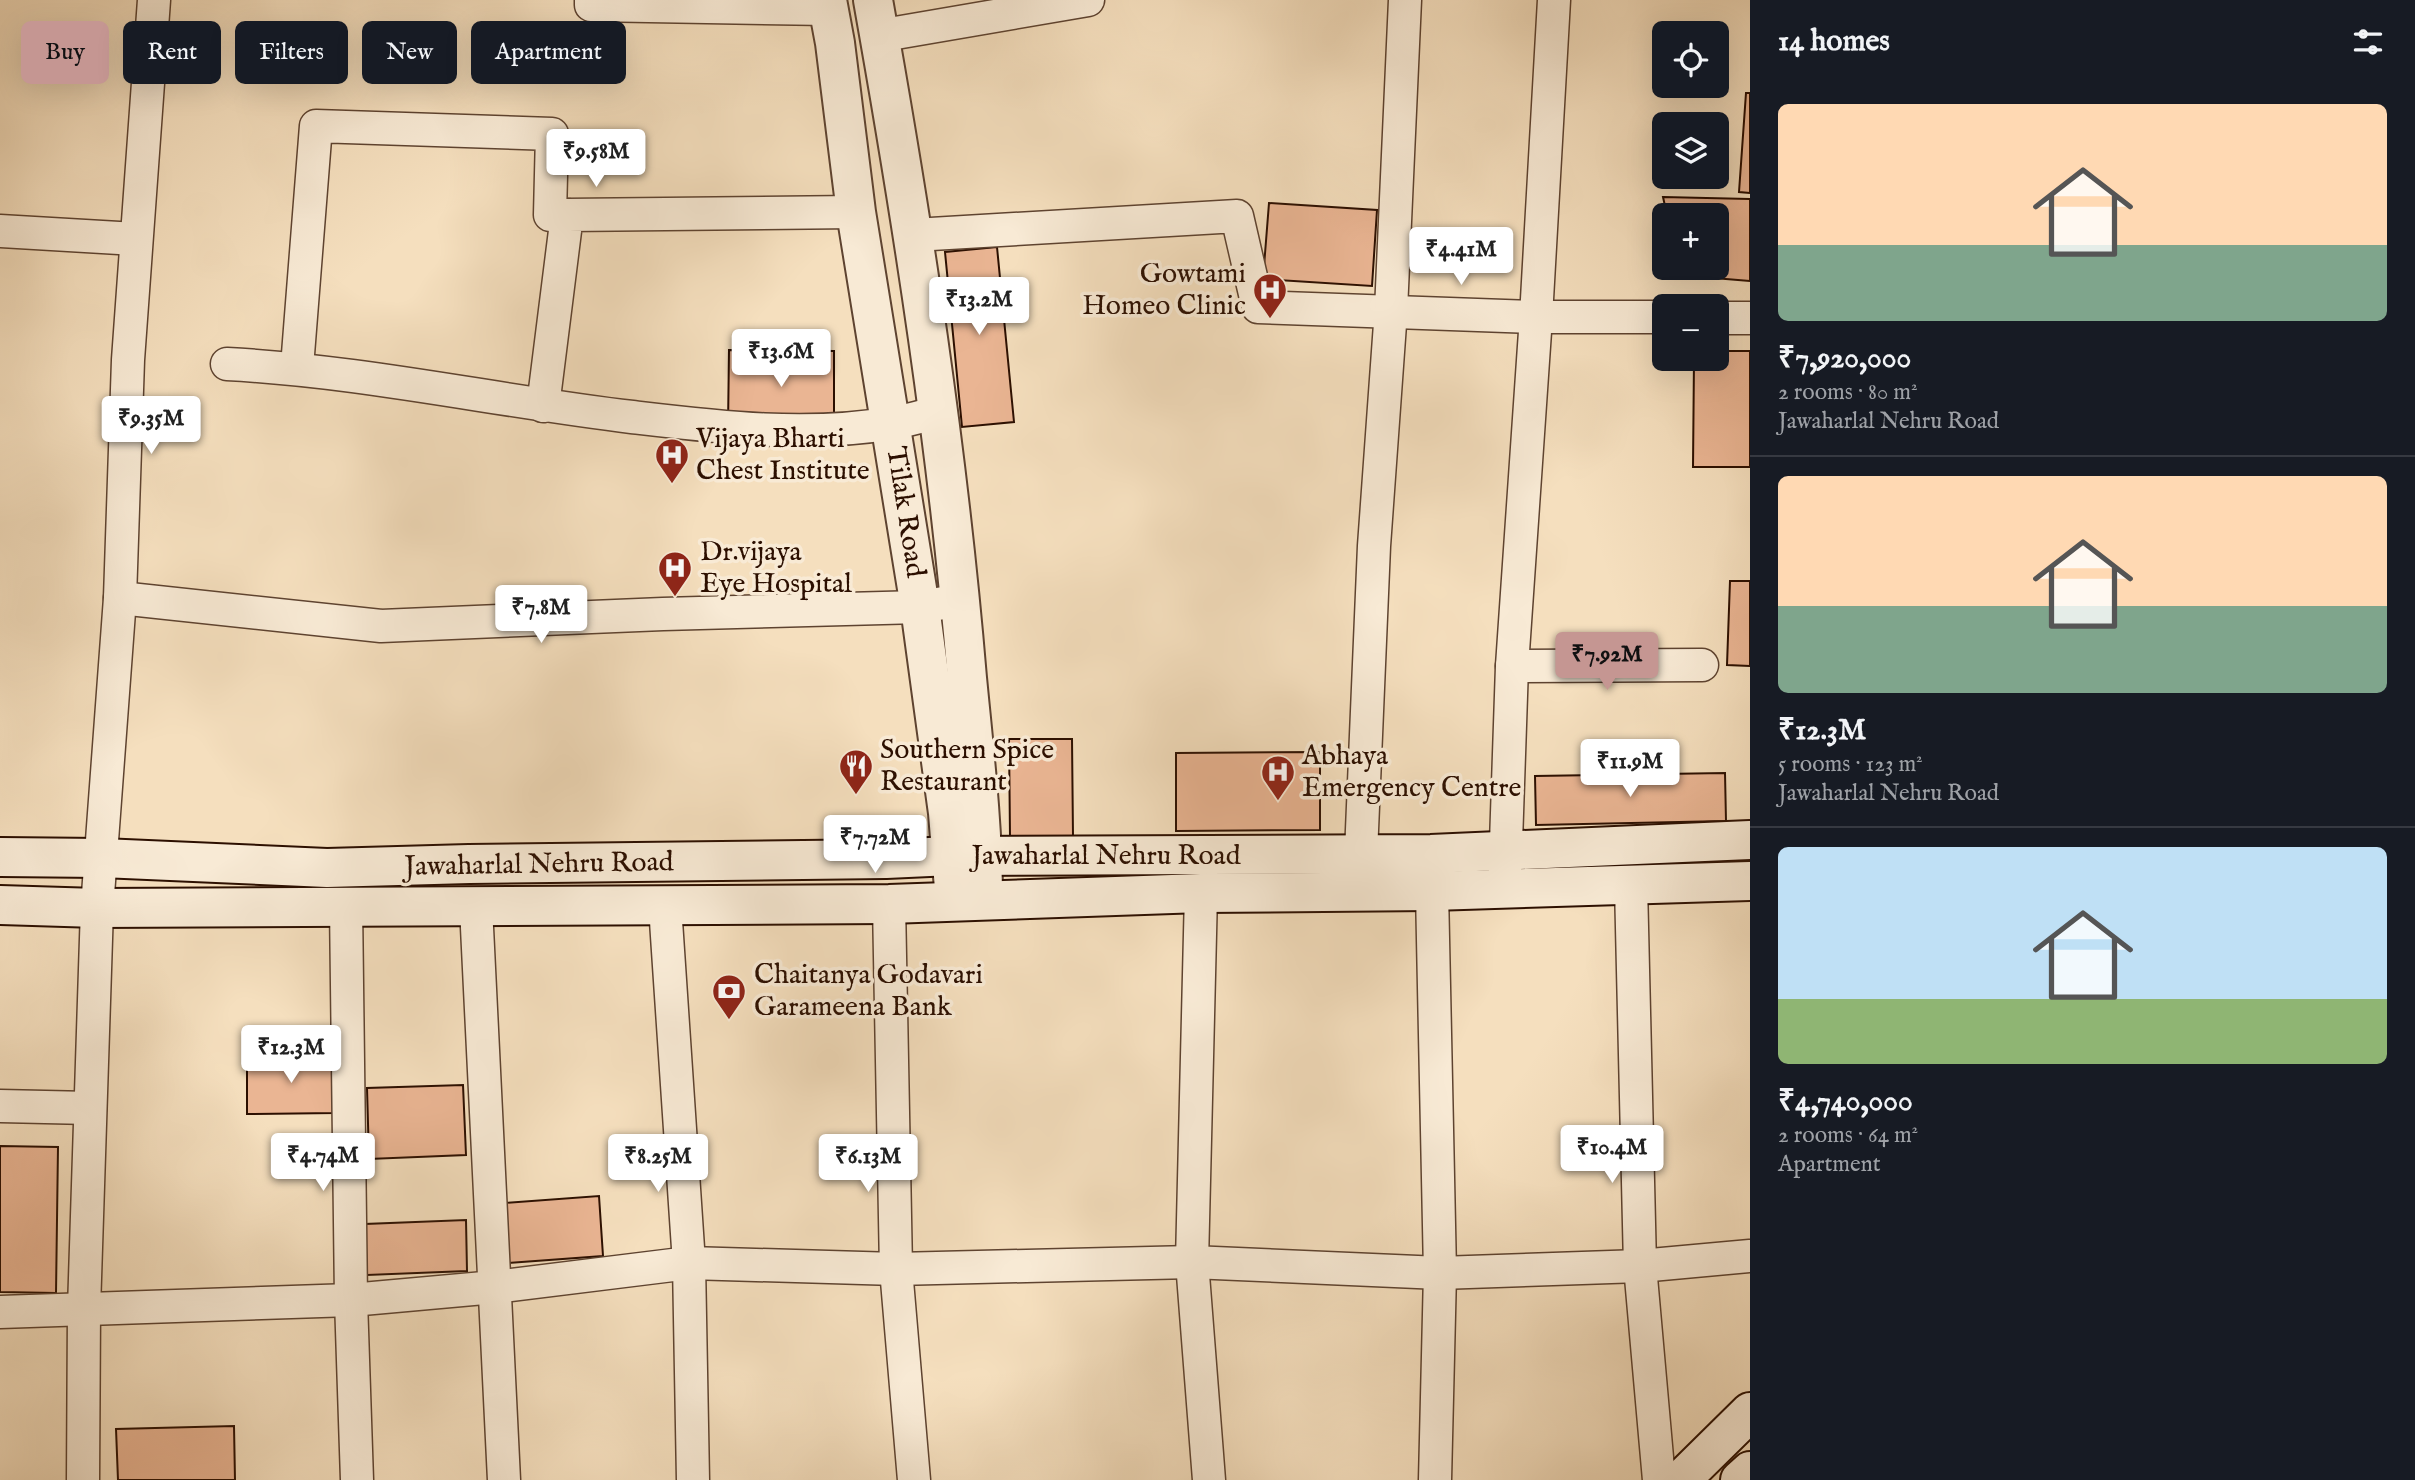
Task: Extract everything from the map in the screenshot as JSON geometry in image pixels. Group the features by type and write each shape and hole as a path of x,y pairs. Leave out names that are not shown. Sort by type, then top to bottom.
{"main road":[{"name":"Tilak Road","path":"827,5 835,43 856,212 920,607 948,813 967,856"},
{"name":"Tilak Road","path":"875,18 914,235 961,600 967,856"},
{"name":"Jawaharlal Nehru Road","path":"0,857 102,858 327,868 872,860 967,856 1360,874 1505,869 1750,840"},
{"path":"967,856 969,900"},
{"name":"Jawaharlal Nehru Road","path":"0,905 97,908 889,905 1201,893 1360,874 1432,891 1505,869 1631,885 1750,881"},
{"path":"1681,1480 1750,1412"},
{"path":"1740,1480 1750,1471"}],"street":[{"path":"83,1480 84,1309 97,908 120,598 128,360 154,0"},
{"path":"592,0 591,5 827,5"},
{"path":"875,18 1088,0"},
{"path":"1360,874 1374,545 1391,310 1405,0"},
{"path":"1505,869 1512,666 1536,317 1553,0"},
{"path":"297,368 316,126 552,134 550,215 856,212"},
{"path":"543,406 568,215"},
{"path":"914,235 1237,216 1258,307 1536,317 1652,317"},
{"path":"0,231 136,239"},
{"path":"1729,318 1750,318"},
{"path":"227,364 297,368 543,406 728,428 834,429 892,423 938,412"},
{"path":"120,598 381,626 920,607 961,600"},
{"path":"1512,666 1702,666"},
{"path":"1631,885 1640,1266 1659,1480"},
{"path":"1432,891 1440,1273 1435,1480"},
{"path":"1201,893 1192,1262 1209,1480"},
{"path":"346,905 351,1300 357,1480"},
{"path":"889,905 896,1269 914,1480"},
{"path":"665,906 689,1263 694,1480"},
{"path":"476,907 505,1480"},
{"path":"0,1106 90,1108"},
{"path":"0,1312 351,1300 495,1287 689,1263 896,1269 1192,1262 1440,1273 1640,1266 1750,1256"}],"building":[{"path":"1746,93 1750,93 1750,193 1739,192"},
{"path":"1663,197 1750,199 1750,281 1729,279 1729,203 1664,203"},
{"path":"1269,203 1377,210 1372,286 1263,279"},
{"path":"997,247 1014,422 962,427 945,252"},
{"path":"729,350 834,351 834,428 728,427"},
{"path":"1729,351 1750,351 1750,467 1693,467 1694,371 1729,371"},
{"path":"1730,581 1750,581 1750,666 1727,665"},
{"path":"1009,739 1072,739 1073,836 1010,836"},
{"path":"1320,752 1320,830 1176,831 1176,753"},
{"path":"1725,773 1726,821 1536,825 1535,776"},
{"path":"335,1055 336,1113 247,1114 247,1056"},
{"path":"463,1085 466,1155 369,1159 367,1088"},
{"path":"0,1146 58,1147 56,1293 0,1292"},
{"path":"599,1196 603,1256 508,1263 504,1203"},
{"path":"466,1220 467,1271 367,1275 365,1224"},
{"path":"234,1426 235,1480 118,1480 116,1429"}],"place":[{"name":"Gowtami Homeo Clinic","path":"1270,320"},
{"name":"Vijaya Bharti Chest Institute","path":"672,485"},
{"name":"Dr.vijaya Eye Hospital","path":"675,598"},
{"name":"Southern Spice Restaurant","path":"856,796"},
{"name":"Abhaya Emergency Centre","path":"1278,802"},
{"name":"Chaitanya Godavari Garameena Bank","path":"729,1021"}]}
